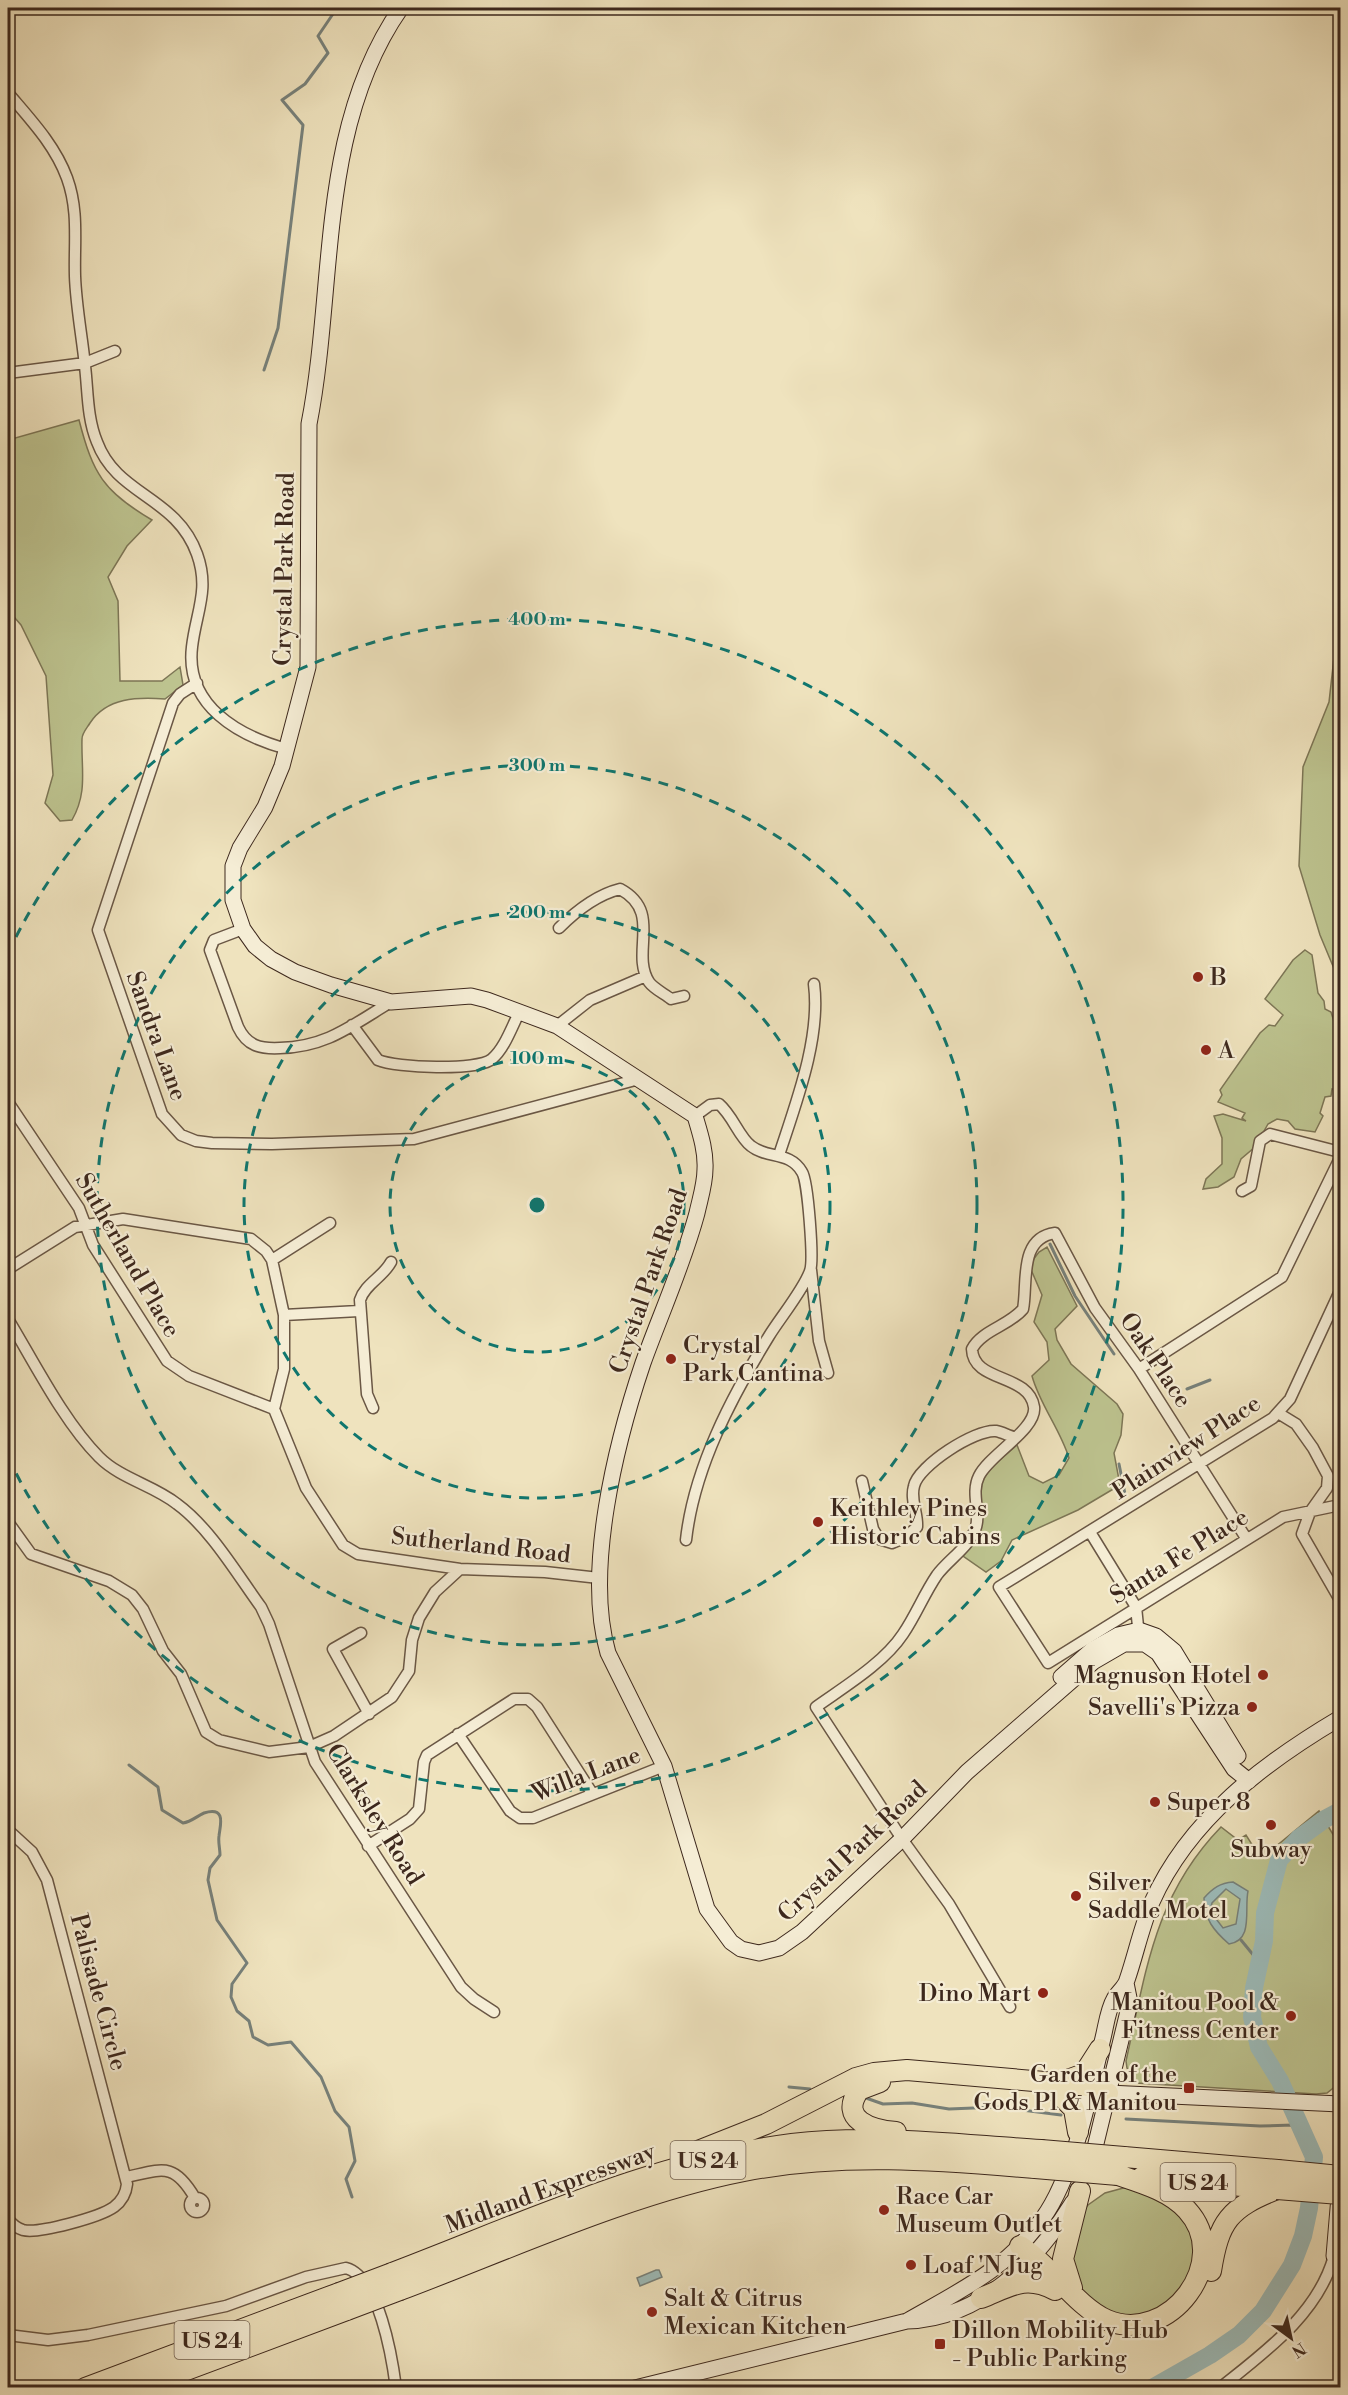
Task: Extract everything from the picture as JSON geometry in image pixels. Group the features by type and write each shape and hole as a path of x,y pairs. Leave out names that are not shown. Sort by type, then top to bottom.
{"highway":[{"path":"543,2215 742,2134 848,2082 874,2073 907,2070 1055,2089 1084,2074 1109,2052"},
{"path":"993,2147 935,2135 882,2131 859,2121 854,2114 852,2103 857,2093 865,2086 891,2082 1096,2091"},
{"path":"1055,2089 1074,2109 1078,2132"},
{"name":"Midland Expressway","path":"396,2282 543,2215 664,2172 714,2158 767,2148 821,2142 881,2140 993,2147 1038,2159"},
{"name":"Midland Expressway","path":"138,2388 396,2282 618,2207 744,2171 813,2161 868,2158 1038,2159 1277,2179 1341,2194"},
{"path":"981,2298 1029,2280 1041,2282 1064,2292 1107,2320 1125,2324 1143,2324 1175,2310 1195,2283 1202,2251 1194,2218 1187,2209 1166,2194 1121,2166"},
{"name":"Midland Expressway","path":"1277,2179 1341,2174"},
{"path":"1028,2255 1064,2292 1087,2321 1106,2332 1144,2335 1169,2327 1181,2320 1202,2296 1208,2283 1218,2235 1223,2224 1242,2205 1277,2179"},
{"path":"1064,2292 1063,2259 1080,2190"},
{"name":"Midland Expressway","path":"85,2388 343,2302"}],"street":[{"name":"Crystal Park Road","path":"401,8 379,47 361,90 339,175 323,292 316,387 309,431 308,667 287,748 266,807 232,866 233,900 243,929 264,954 295,972 391,1002 471,996 520,1011 557,1026 695,1116 706,1166 703,1187 684,1257 644,1363 621,1433 599,1578 604,1633 609,1653 664,1766 707,1909 722,1933 741,1949 759,1953 770,1952 789,1942 902,1839 1012,1730 1094,1662 1116,1647 1139,1636"},
{"path":"8,93 54,152 72,196 77,237 77,299 91,421 101,453 125,482 169,511 187,532 197,555 203,583 201,611 192,647 193,672 197,683 207,703 230,726 253,738 287,748"},
{"path":"8,373 85,363 115,351"},
{"name":"Sandra Lane","path":"197,683 180,694 173,703 98,930 162,1114 181,1135 196,1141 212,1143 272,1144 414,1139 639,1079"},
{"path":"559,927 607,892 620,889 630,894 638,904 644,920 646,976 651,985 671,999 684,996"},
{"path":"243,929 214,940 210,950 238,1027 250,1043 265,1049 310,1046 328,1039 391,1002"},
{"path":"557,1026 590,1000 646,976"},
{"path":"779,1155 797,1102 817,1014 814,984"},
{"path":"352,1025 378,1060 383,1062 411,1068 481,1064 491,1060 497,1053 520,1011"},
{"name":"Sutherland Place","path":"8,1102 79,1208 93,1245 167,1361 189,1376 274,1409"},
{"path":"695,1116 710,1105 718,1104 735,1120 751,1146 779,1155 798,1165 805,1177 811,1270 819,1341 828,1372"},
{"path":"1242,1191 1251,1186 1260,1141 1270,1134 1341,1152"},
{"path":"1139,1369 1282,1277 1341,1158"},
{"path":"8,1269 75,1227 123,1219 243,1237 259,1245 272,1260 284,1315 284,1369 274,1409"},
{"path":"272,1260 330,1223"},
{"name":"Oak Place","path":"1014,1437 1030,1424 1034,1416 1032,1402 1028,1394 1017,1386 976,1364 972,1349 975,1343 1008,1324 1023,1309 1026,1262 1036,1243 1049,1234 1055,1233 1095,1308 1139,1369 1201,1464 1246,1539"},
{"path":"373,1408 367,1394 359,1311 361,1295 385,1273 391,1262"},
{"path":"686,1540 688,1515 723,1418 752,1364 811,1270"},
{"name":"Plainview Place","path":"1048,1663 999,1587 1201,1464 1278,1413 1290,1399 1341,1291"},
{"path":"284,1315 359,1311"},
{"name":"Clarksley Road","path":"8,1319 82,1438 100,1459 114,1469 169,1497 187,1512 261,1607 269,1624 315,1762 461,1987 474,2000 494,2012"},
{"name":"Sutherland Road","path":"274,1409 306,1488 343,1545 358,1554 460,1569 545,1572 599,1578"},
{"path":"1278,1413 1296,1424 1327,1470 1327,1488 1310,1512 1302,1534 1341,1600"},
{"path":"862,1481 873,1529 879,1539 892,1543 906,1537 917,1527 918,1514 912,1498 914,1484 923,1469 951,1449 979,1435 995,1431 1014,1437 980,1475 975,1490 977,1517 975,1532 938,1574 902,1636 867,1671 816,1707 902,1839 949,1904 1010,2007"},
{"name":"Santa Fe Place","path":"1048,1663 1283,1517 1341,1505"},
{"path":"8,1522 31,1554 108,1581 132,1595 143,1609 163,1651 181,1674 202,1725 212,1737 269,1752 309,1747 334,1736 369,1714 400,1688 409,1671 412,1640 419,1618 435,1592 460,1569"},
{"path":"1090,1532 1136,1607 1139,1636 1163,1660 1234,1769 1249,1781"},
{"path":"361,1633 333,1649 369,1714"},
{"path":"368,1846 416,1814 427,1755 514,1699 528,1699 537,1707 592,1792"},
{"path":"907,2321 1028,2255 1052,2204 1109,2052 1113,2000 1126,1983 1153,1902 1171,1869 1220,1805 1301,1742 1341,1718"},
{"name":"Willa Lane","path":"458,1734 510,1811 520,1818 532,1818 592,1792 664,1766"},
{"name":"Palisade Circle","path":"8,1830 32,1852 48,1880 127,2178"},
{"path":"1109,2052 1120,2081 1130,2089 1150,2094"},
{"path":"1096,2091 1341,2104"},
{"path":"635,2388 907,2321 927,2320 981,2298 1056,2231 1080,2190 1091,2164 1100,2126 1096,2091"},
{"path":"1100,2126 1121,2103 1150,2094"},
{"path":"8,2219 18,2228 38,2230 103,2213 123,2198 127,2189 127,2178 161,2170 172,2171 183,2178 195,2198"},
{"path":"1220,2388 1265,2352 1311,2304 1328,2275 1337,2257 1341,2174"},
{"path":"8,2335 48,2340 88,2335 226,2306 306,2277 346,2268 360,2275 374,2302 386,2337 396,2388"}],"green space":[{"path":"79,420 89,454 102,479 122,500 152,520 127,546 108,577 118,601 120,681 162,681 180,667 183,685 165,699 124,700 114,703 97,714 82,737 83,780 77,810 72,820 60,821 45,803 53,775 46,676 21,625 8,610 8,440"},
{"path":"1340,604 1340,983 1320,935 1299,866 1303,767 1329,702"},
{"path":"1305,950 1312,955 1318,993 1324,1001 1325,1009 1331,1012 1340,1041 1340,1091 1332,1089 1331,1096 1325,1097 1320,1113 1323,1116 1315,1132 1295,1129 1288,1121 1277,1119 1268,1124 1255,1147 1241,1159 1234,1177 1218,1187 1203,1189 1206,1179 1222,1164 1222,1138 1214,1116 1223,1114 1246,1121 1242,1118 1245,1113 1218,1102 1222,1095 1220,1090 1260,1033 1269,1025 1275,1026 1283,1015 1265,999 1293,960"},
{"path":"1047,1247 1077,1306 1055,1329 1057,1340 1071,1364 1117,1404 1123,1414 1121,1435 1114,1453 1120,1485 1078,1510 1012,1540 1001,1561 986,1572 963,1556 975,1537 980,1489 986,1476 995,1464 1017,1445 1029,1476 1043,1483 1059,1475 1069,1458 1032,1376 1049,1360 1047,1342 1034,1322 1042,1295 1029,1265 1039,1252"},
{"path":"1319,1811 1340,1846 1337,2085 1327,2093 1316,2094 1136,2083 1127,2068 1126,2061 1147,1966 1167,1908 1181,1880 1199,1853 1221,1827 1238,1840 1246,1835 1256,1851 1275,1847"},
{"path":"1127,2187 1170,2198 1197,2235 1193,2279 1163,2311 1123,2317 1086,2299 1074,2282 1068,2241 1075,2222 1088,2205 1105,2193"}],"water":[{"path":"1233,1882 1248,1891 1246,1923 1242,1937 1229,1944 1211,1924 1204,1905 1204,1898 1217,1887","holes":["1226,1889 1240,1899 1236,1924 1223,1928 1210,1911 1212,1903"]},
{"path":"659,2270 662,2277 640,2286 637,2278"}],"waterway":[{"path":"264,370 278,328 303,125 282,100 305,84 328,53 318,36 337,8"},
{"path":"1050,1244 1075,1296 1114,1354"},
{"path":"1187,1389 1210,1380"},
{"path":"1119,1464 1125,1494"},
{"path":"129,1765 158,1787 162,1810 183,1823 204,1813 216,1812 219,1815 221,1822 220,1855 210,1868 208,1880 217,1920 247,1963 232,1984 231,1997 237,2011 249,2021 253,2037 268,2045 291,2042 321,2077 335,2111 349,2127 355,2161 346,2179 352,2197"},
{"path":"1152,2388 1210,2355 1239,2335 1263,2311 1292,2265 1303,2236 1309,2208 1314,2157 1280,2081 1259,2047 1252,2017 1254,1988 1264,1941 1265,1913 1279,1860 1299,1838 1340,1811"},
{"path":"1241,1940 1259,1962"},
{"path":"789,2087 810,2089"},
{"path":"866,2098 883,2104 912,2103 949,2109 998,2107 1061,2115"},
{"path":"1126,2119 1260,2126 1293,2125 1303,2131"}],"place":[{"name":"B","path":"1198,977"},
{"name":"A","path":"1206,1050"},
{"name":"Crystal Park Cantina","path":"671,1359"},
{"name":"Keithley Pines Historic Cabins","path":"818,1522"},
{"name":"Magnuson Hotel","path":"1263,1675"},
{"name":"Savelli's Pizza","path":"1252,1707"},
{"name":"Super 8","path":"1155,1802"},
{"name":"Subway","path":"1271,1825"},
{"name":"Silver Saddle Motel","path":"1076,1896"},
{"name":"Dino Mart","path":"1043,1993"},
{"name":"Manitou Pool & Fitness Center","path":"1291,2016"},
{"name":"Garden of the Gods Pl & Manitou","path":"1189,2088"},
{"name":"Race Car Museum Outlet","path":"884,2210"},
{"name":"Loaf 'N Jug","path":"911,2265"},
{"name":"Salt & Citrus Mexican Kitchen","path":"652,2312"},
{"name":"Dillon Mobility Hub - Public Parking","path":"940,2344"}]}
